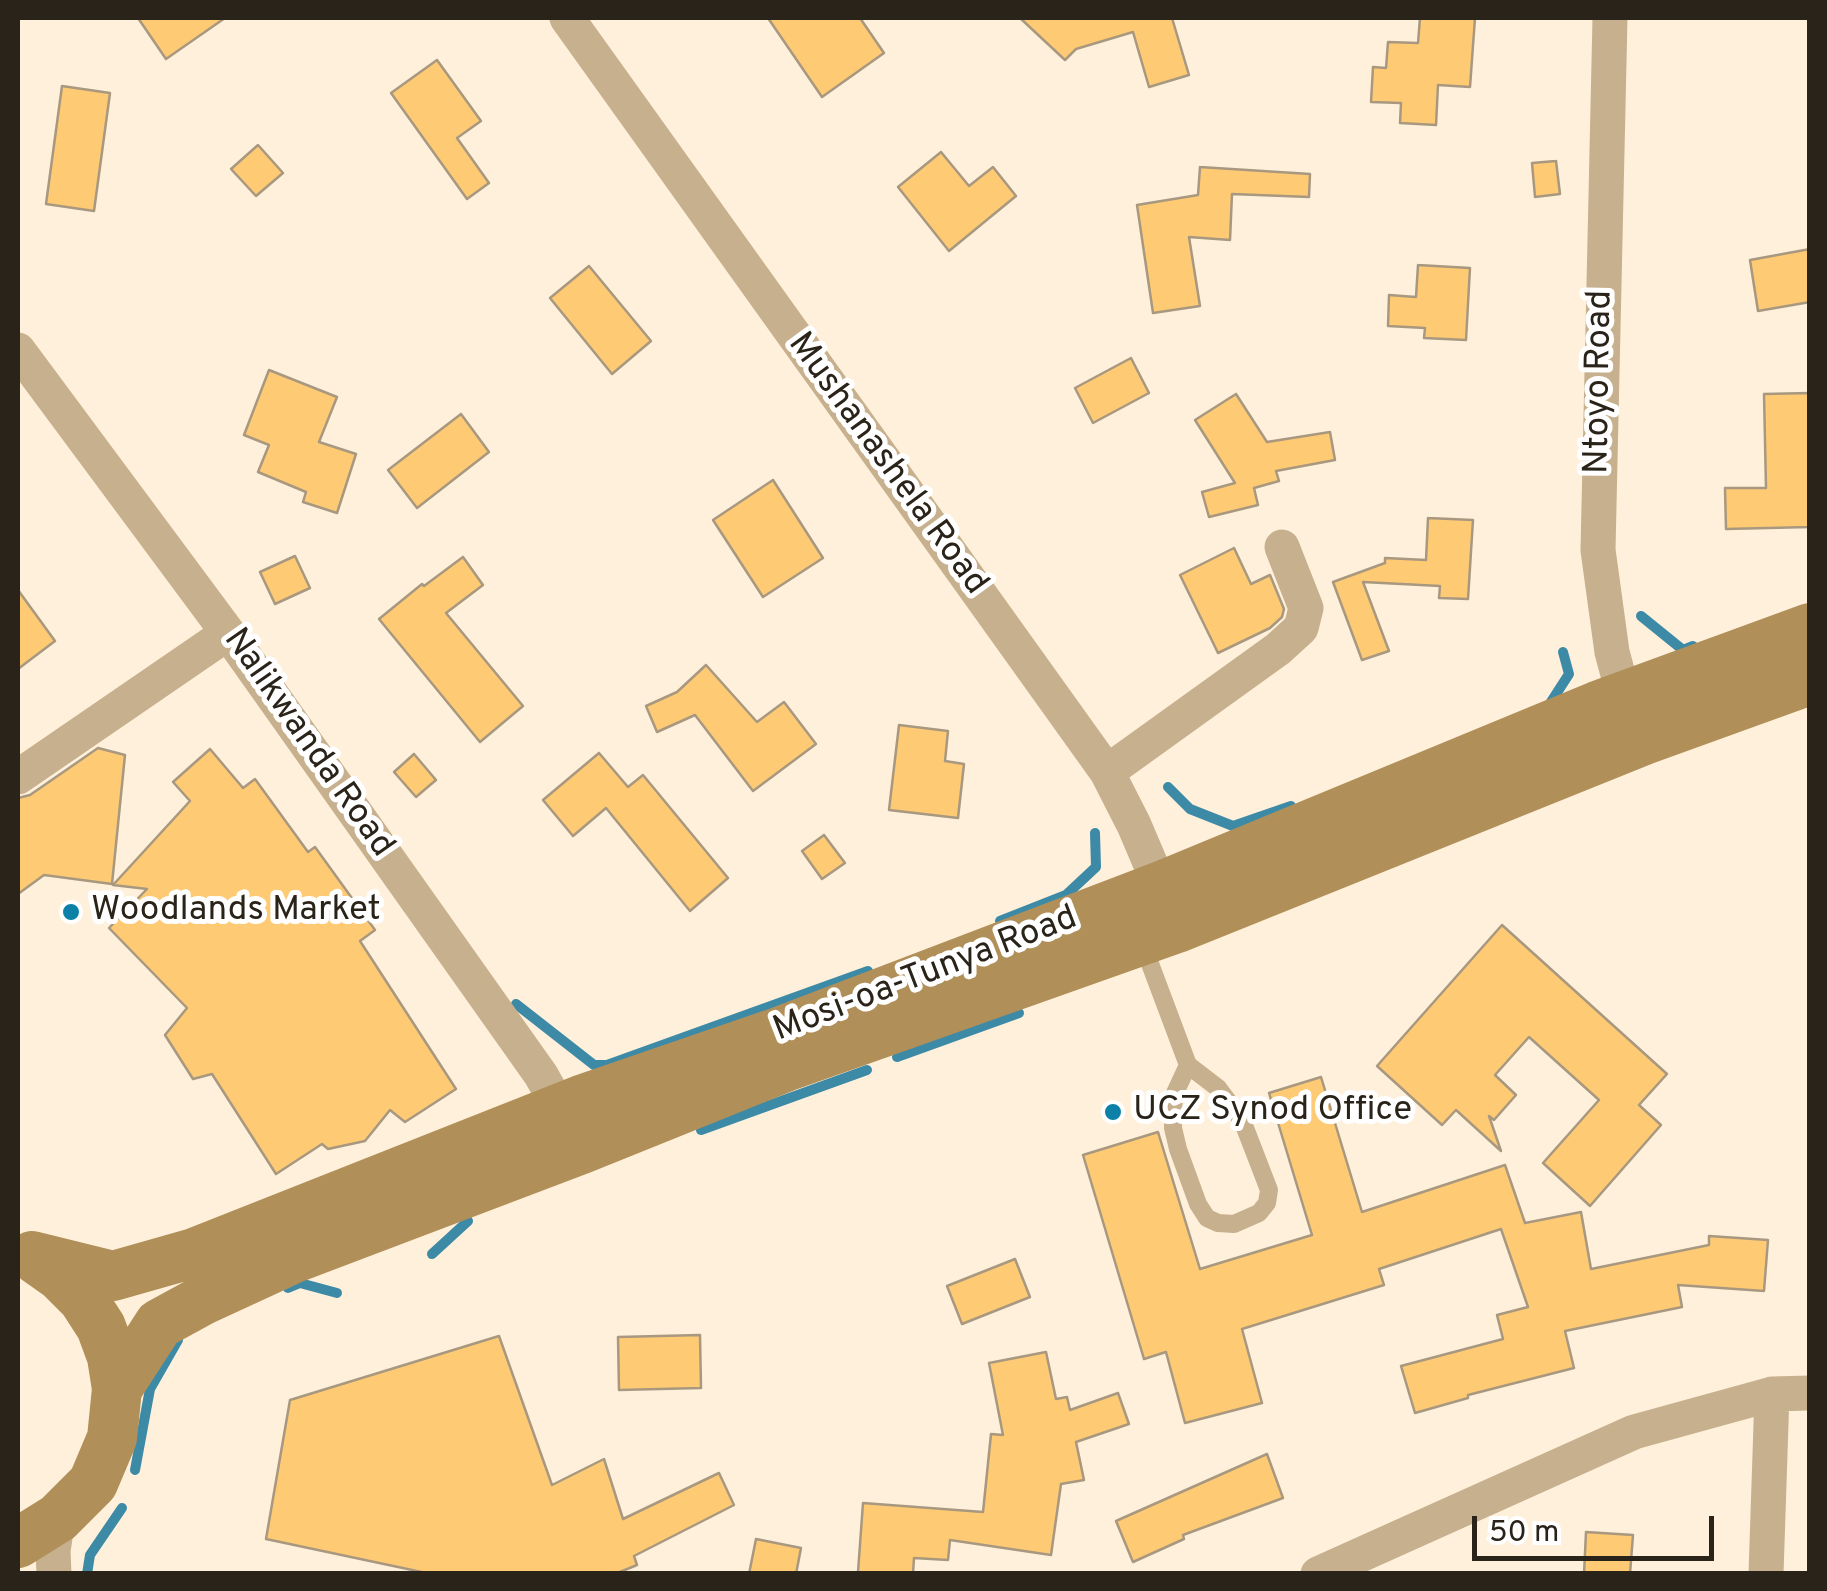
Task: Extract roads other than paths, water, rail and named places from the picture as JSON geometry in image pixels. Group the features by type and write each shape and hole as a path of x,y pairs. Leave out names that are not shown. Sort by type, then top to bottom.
{"main road":[{"name":"Mosi-oa-Tunya Road","path":"117,1389 159,1324 203,1300 773,1034 1160,918 1634,718 1810,628"},
{"name":"Mosi-oa-Tunya Road","path":"1634,718 1810,680"},
{"name":"Mosi-oa-Tunya Road","path":"25,1254 112,1276 132,1272 571,1129"},
{"path":"25,1254 60,1276 82,1299 101,1327 112,1357 117,1389 112,1438 93,1483 38,1530"}],"street":[{"name":"Mushanashela Road","path":"567,18 1106,772 1134,825 1160,918"},
{"name":"Ntoyo Road","path":"1610,18 1598,550 1612,652 1634,718"},
{"name":"Nalikwanda Road","path":"18,350 228,633 541,1075 571,1129"},
{"path":"1106,772 1278,649 1301,628 1306,608 1282,547"},
{"path":"18,777 228,633"},
{"path":"1766,1574 1772,1394"},
{"path":"1318,1574 1634,1432 1772,1394 1810,1394"},
{"path":"38,1530 53,1551 54,1574"}],"lane":[{"path":"1160,918 1188,1065 1174,1093 1172,1128 1198,1204 1208,1218 1234,1224 1259,1213 1267,1203 1269,1190 1242,1120 1218,1088 1188,1065"}],"waterway":[{"path":"1641,616 1683,650 1693,646"},
{"path":"1549,705 1569,674 1563,652"},
{"path":"1168,787 1190,809 1233,826 1291,806"},
{"path":"1000,921 1066,895 1096,867 1095,833"},
{"path":"516,1004 594,1065 607,1065 868,971"},
{"path":"897,1057 1019,1013"},
{"path":"701,1130 867,1070"},
{"path":"432,1254 468,1221"},
{"path":"288,1288 300,1283 337,1293"},
{"path":"135,1470 150,1389 178,1340"},
{"path":"87,1574 90,1555 122,1508"}],"place":[{"name":"Woodlands Market","path":"71,912"},
{"name":"UCZ Synod Office","path":"1113,1112"}]}
